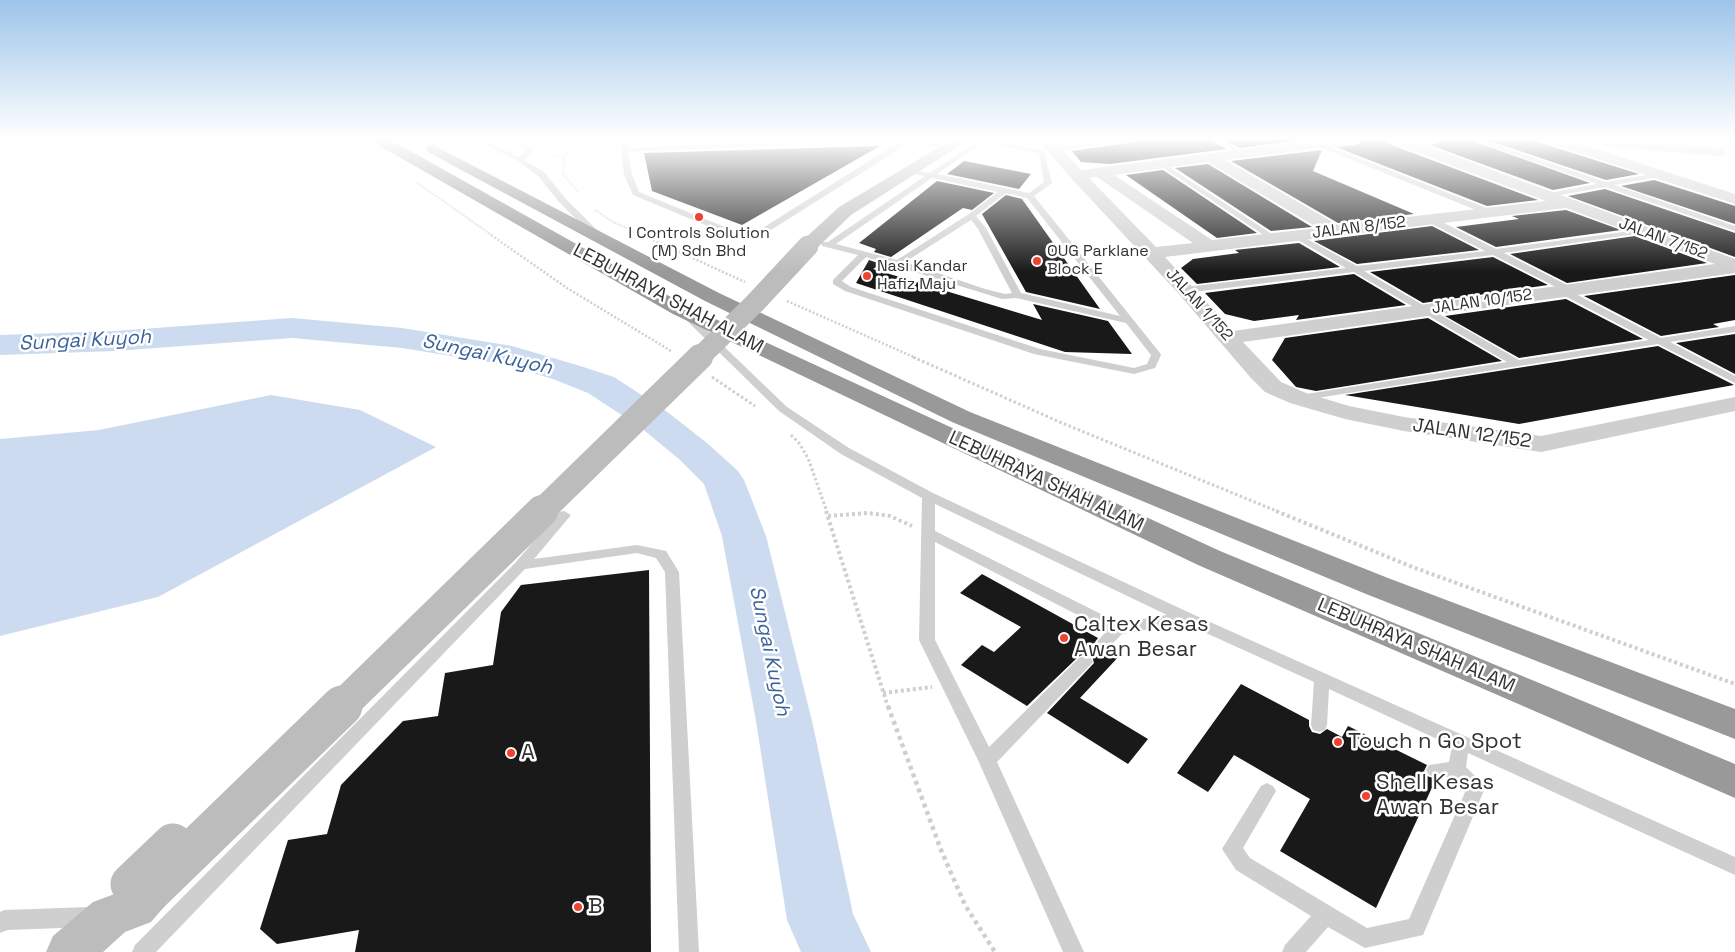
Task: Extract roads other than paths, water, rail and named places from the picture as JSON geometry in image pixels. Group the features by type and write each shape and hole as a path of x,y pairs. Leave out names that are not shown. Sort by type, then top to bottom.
{"highway":[{"name":"LEBUHRAYA SHAH ALAM","path":"447,183 680,310 1209,558 1735,781"},
{"name":"LEBUHRAYA SHAH ALAM","path":"497,183 712,297 961,417 1377,586 1735,724"}],"street":[{"path":"69,952 130,898 675,383 845,211 885,183"},
{"name":"JALAN 1/152","path":"1084,183 1151,252 1273,387 1298,398"},
{"path":"1117,183 1209,246"},
{"path":"1254,183 1335,231"},
{"name":"JALAN 7/152","path":"1513,183 1643,232 1732,269"},
{"path":"1689,183 1735,198"},
{"name":"JALAN 8/152","path":"1151,252 1567,203"},
{"name":"JALAN 10/152","path":"1229,338 1732,269"},
{"name":"JALAN 12/152","path":"1298,398 1345,412 1404,424 1541,444 1735,404"}],"lane":[{"path":"549,183 562,200 604,241"},
{"path":"632,183 636,193 657,203 721,228 744,234 762,230 837,183"},
{"path":"812,244 917,183"},
{"path":"864,254 836,282 848,289 1038,352 1134,371 1151,366 1156,355 1030,196 967,183"},
{"path":"1030,196 1047,183"},
{"path":"1191,183 1274,238"},
{"path":"1417,183 1489,212"},
{"path":"1547,196 1611,183"},
{"path":"1608,184 1735,228"},
{"path":"898,263 972,216 1004,191"},
{"path":"972,216 982,228 1017,292 1016,295"},
{"path":"1430,219 1735,380"},
{"path":"1186,290 1643,232"},
{"path":"1296,235 1517,363"},
{"path":"812,244 898,263 982,291 1005,296 1016,295 1129,321"},
{"path":"680,310 783,408 845,451 928,496 1185,617 1735,866"},
{"path":"1298,398 1735,329"},
{"path":"928,496 927,640 987,760 1074,952"},
{"path":"142,952 521,565 564,515"},
{"path":"928,533 1117,629 1185,617"},
{"path":"521,565 637,549 661,554 672,572 689,952"},
{"path":"1105,642 1117,629"},
{"path":"987,760 1085,662"},
{"path":"1319,725 1322,679"},
{"path":"1457,769 1461,743"},
{"path":"1266,791 1232,849 1243,864 1365,938 1416,928 1476,788 1457,769 1436,770"},
{"path":"0,923 4,920 130,898"},
{"path":"1292,952 1327,914"}],"water":[{"path":"271,395 360,410 436,447 158,597 0,636 0,439 99,430"}],"waterway":[{"name":"Sungai Kuyoh","path":"0,345 115,341 292,328 402,338 512,356 565,372 601,385 653,419 693,451 723,480 744,536 784,721 821,920 836,952"}],"place":[{"name":"I Controls Solution (M) Sdn Bhd","path":"699,217"},
{"name":"OUG Parklane Block E","path":"1037,261"},
{"name":"Nasi Kandar Hafiz Maju","path":"867,276"},
{"name":"Caltex Kesas Awan Besar","path":"1064,638"},
{"name":"Touch n Go Spot","path":"1338,742"},
{"name":"A","path":"511,753"},
{"name":"Shell Kesas Awan Besar","path":"1366,796"},
{"name":"B","path":"578,907"}]}
